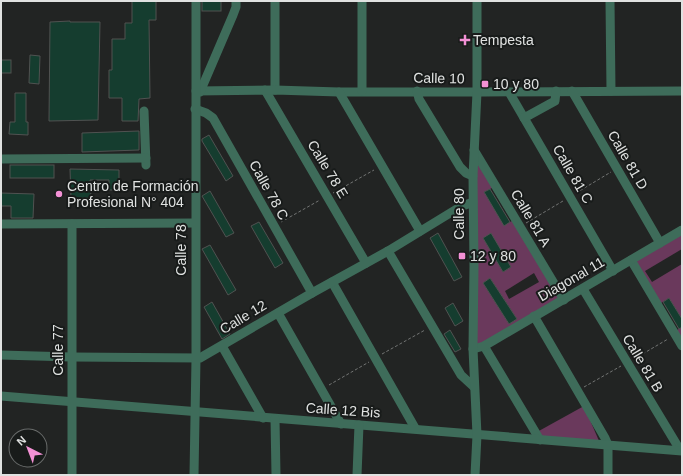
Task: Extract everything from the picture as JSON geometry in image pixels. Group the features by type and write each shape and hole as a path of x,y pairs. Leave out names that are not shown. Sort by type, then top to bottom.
{"street":[{"name":"Calle 78","path":"194,475 196,359 195,109 198,91 196,1"},
{"path":"198,91 233,15 236,7 236,1"},
{"path":"275,1 275,90"},
{"path":"362,1 362,91"},
{"name":"Calle 80","path":"475,475 477,435 473,349 473,176 477,92 477,1"},
{"path":"610,1 611,91"},
{"name":"Calle 78 E","path":"265,90 366,263"},
{"name":"Calle 10","path":"198,91 682,91"},
{"path":"417,91 419,99 460,167 466,173 473,176"},
{"path":"524,118 555,101 556,91"},
{"name":"Calle 81 D","path":"572,91 660,243"},
{"path":"339,92 420,231"},
{"name":"Calle 81 C","path":"509,92 613,271"},
{"name":"Calle 78 C","path":"195,109 206,113 213,118 312,293"},
{"path":"1,159 146,162 144,111"},
{"name":"Calle 81 A","path":"474,150 564,300"},
{"name":"Calle 12","path":"1,355 72,358 200,358 388,251 460,207 473,202"},
{"path":"1,224 195,223"},
{"name":"Calle 77","path":"72,224 72,475"},
{"name":"Diagonal 11","path":"473,349 484,346 682,230"},
{"path":"388,251 461,375 474,387"},
{"path":"631,260 682,346"},
{"path":"332,282 415,428"},
{"name":"Calle 81 B","path":"583,289 681,450"},
{"path":"278,313 341,424"},
{"path":"534,316 608,445 608,475"},
{"path":"222,346 263,418"},
{"path":"484,346 540,440"},
{"name":"Calle 12 Bis","path":"1,396 275,419 415,428 477,435 681,450"},
{"path":"275,419 276,475"},
{"path":"357,475 358,425"}],"shaded area":[{"path":"474,150 564,300 473,349","holes":["492,188 512,221 504,225 484,192","491,234 511,267 503,272 483,238","534,273 539,282 509,299 505,291","490,278 517,319 509,324 483,283"]},
{"path":"682,234 682,249 645,271 652,282 682,264 682,319 669,298 661,303 677,330 682,327 682,343 634,262"},
{"path":"584,406 599,441 541,439 537,432"}],"building":[{"path":"132,1 156,1 156,20 149,20 150,98 139,99 138,121 122,121 122,98 109,98 109,70 112,70 112,39 125,39 125,23 132,23"},
{"path":"202,1 221,1 221,11 202,11"},
{"path":"50,22 100,22 98,120 49,121"},
{"path":"30,55 40,56 39,84 29,83"},
{"path":"1,60 11,60 11,73 1,73"},
{"path":"15,93 26,93 26,122 28,122 28,135 9,134 10,122 15,122"},
{"path":"139,131 139,150 82,152 82,133"},
{"path":"209,135 233,176 226,181 202,141 202,139"},
{"path":"10,165 54,165 54,178 10,178"},
{"path":"70,169 119,170 119,190 109,190 109,180 90,180 91,198 71,199"},
{"path":"490,189 510,222 504,226 484,192"},
{"path":"210,191 234,233 226,237 202,196"},
{"path":"1,193 34,194 33,218 11,218 11,206 1,206"},
{"path":"259,222 283,263 275,268 251,226"},
{"path":"438,233 462,277 454,281 430,238"},
{"path":"491,233 511,267 503,272 483,238"},
{"path":"210,245 236,290 228,295 202,249"},
{"path":"490,278 517,319 509,324 483,283"},
{"path":"669,298 682,319 682,327 679,329 663,302"},
{"path":"212,302 230,334 222,339 204,307"},
{"path":"453,303 463,321 455,326 445,308"},
{"path":"450,330 461,349 455,352 444,334"}],"place":[{"name":"Tempesta","path":"465,40"},
{"name":"10 y 80","path":"485,84"},
{"name":"Centro de Formación Profesional N° 404","path":"59,194"},
{"name":"12 y 80","path":"462,256"}]}
